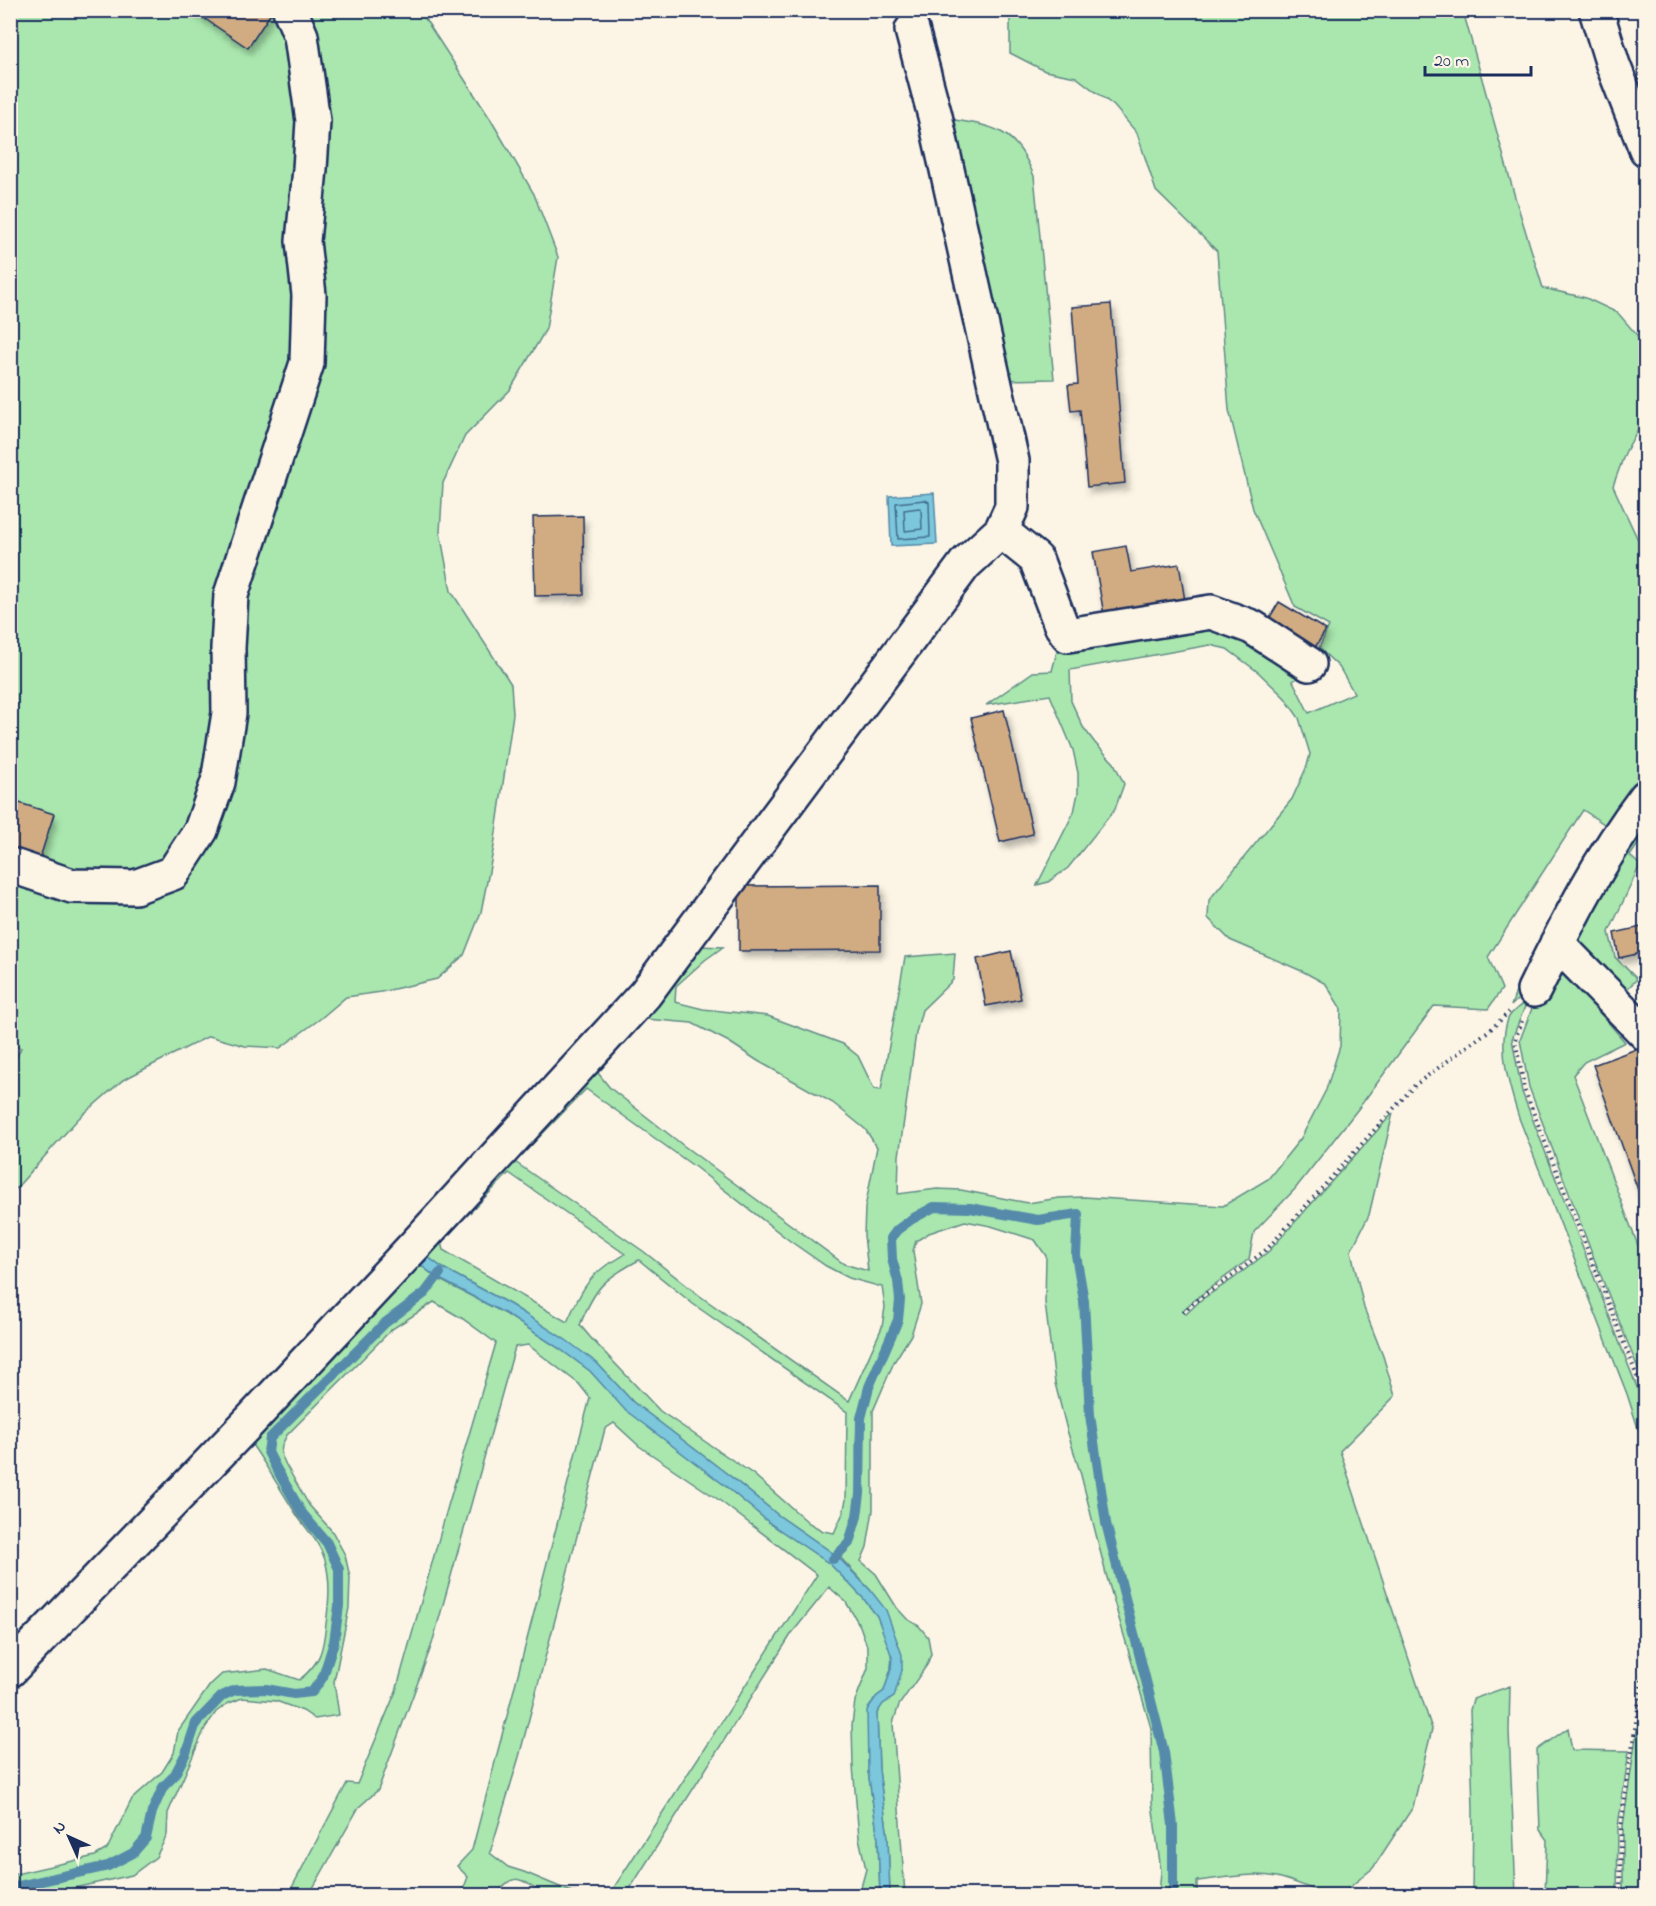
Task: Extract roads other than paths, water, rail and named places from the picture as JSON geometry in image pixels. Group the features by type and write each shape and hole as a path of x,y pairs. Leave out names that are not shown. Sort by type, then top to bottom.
{"street":[{"path":"10,865 72,886 135,887 173,873 201,830 218,782 229,714 228,648 231,595 307,363 309,295 303,241 313,121 301,36 290,10"},
{"path":"1596,10 1613,65 1646,149"},
{"path":"10,1670 251,1420 645,994 965,564 1001,531 1012,507 1012,461 935,116 912,30"},
{"path":"1001,531 1036,559 1061,625 1068,635 1211,612 1252,627 1309,664"},
{"path":"1534,990 1598,865 1646,797"},
{"path":"1557,943 1646,1034"}],"water":[{"path":"934,493 937,544 891,546 889,496"},
{"path":"425,1255 443,1268 511,1305 597,1363 633,1402 778,1515 837,1556 886,1610 902,1655 902,1670 894,1697 883,1704 877,1713 879,1770 888,1838 890,1895 880,1895 878,1839 868,1771 867,1710 876,1697 884,1691 892,1657 877,1616 830,1564 771,1524 723,1484 625,1410 590,1371 506,1314 436,1277 418,1263"}],"waterway":[{"path":"833,1559 849,1543 857,1516 860,1494 861,1418 869,1387 898,1320 900,1300 892,1259 891,1238 897,1230 912,1219 934,1207 970,1208 1038,1220 1078,1214 1076,1255 1084,1301 1090,1415 1106,1523 1164,1752 1173,1825 1173,1896"},
{"path":"10,1888 108,1866 133,1853 146,1838 152,1812 163,1787 174,1776 186,1753 196,1723 222,1696 235,1690 266,1689 294,1694 312,1692 323,1677 334,1642 339,1606 339,1569 327,1543 302,1513 276,1468 268,1452 270,1438 385,1323 425,1293 440,1273"}]}
